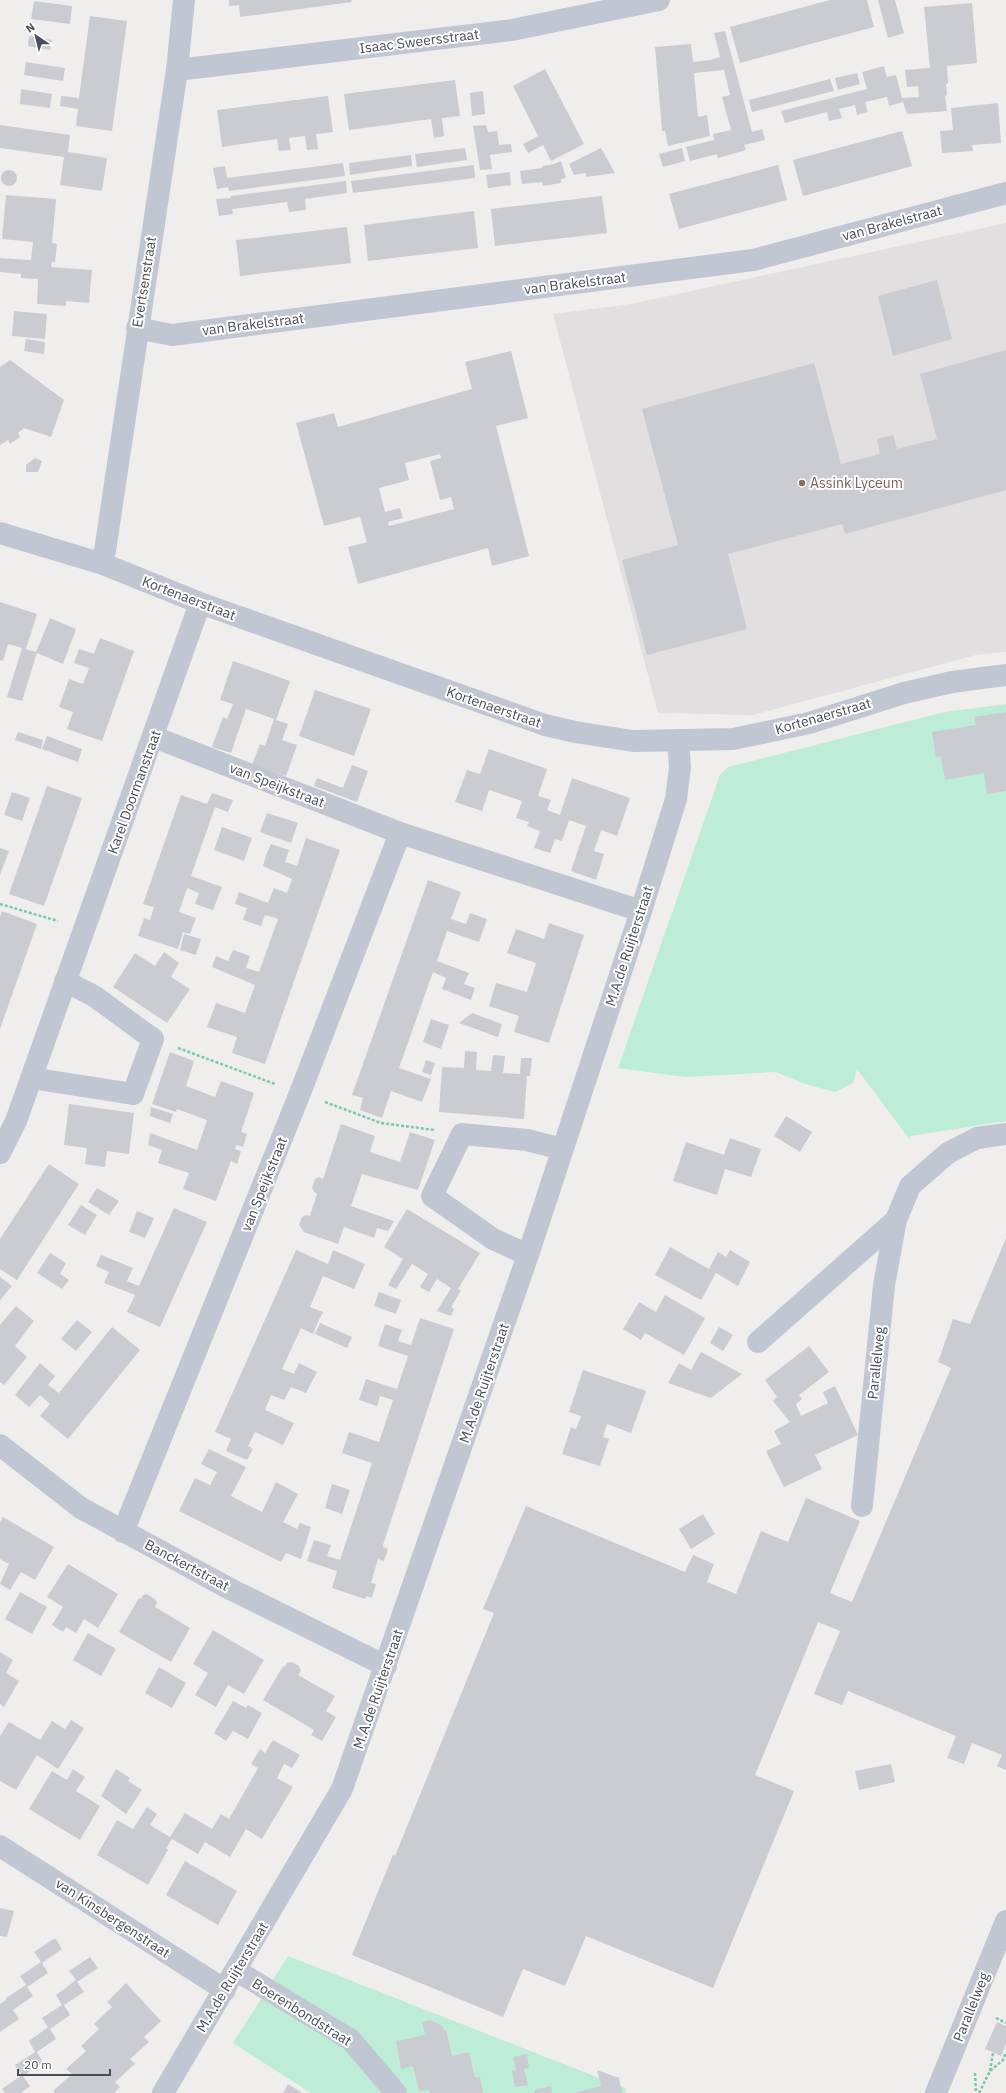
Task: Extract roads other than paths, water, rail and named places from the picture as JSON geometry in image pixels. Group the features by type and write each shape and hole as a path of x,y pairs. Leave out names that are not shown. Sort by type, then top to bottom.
{"street":[{"name":"Evertsenstraat","path":"103,564 176,70 184,0"},
{"name":"Isaac Sweersstraat","path":"176,70 512,30 659,0"},
{"name":"van Brakelstraat","path":"137,328 172,335 753,260 1006,193"},
{"name":"Kortenaerstraat","path":"0,533 103,564 200,603 545,725 575,732 633,741 733,739 809,723 904,693 952,682 1006,675"},
{"name":"Karel Doormanstraat","path":"0,1153 16,1121 65,981 154,737 200,603"},
{"name":"van Speijkstraat","path":"154,737 400,833 641,910"},
{"name":"M.A.de Ruijterstraat","path":"163,2093 237,1971 342,1789 528,1255 641,910 676,799 680,767 678,740"},
{"name":"van Speijkstraat","path":"123,1532 300,1093 400,833"},
{"path":"31,1078 133,1094 154,1039 94,996 65,981"},
{"path":"528,1255 493,1239 432,1196 462,1134 527,1140 562,1149"},
{"name":"Parallelweg","path":"862,1506 884,1285 896,1220 910,1186 948,1153 977,1138 1006,1134"},
{"name":"Parallelweg","path":"758,1342 896,1220"},
{"name":"Banckertstraat","path":"0,1445 81,1508 232,1590 386,1666"},
{"name":"van Kinsbergenstraat","path":"0,1846 225,1990"},
{"name":"Parallelweg","path":"936,2093 1006,1921"},
{"name":"Boerenbondstraat","path":"237,1971 351,2040 396,2093"}],"place":[{"name":"Assink Lyceum","path":"802,483"}]}
